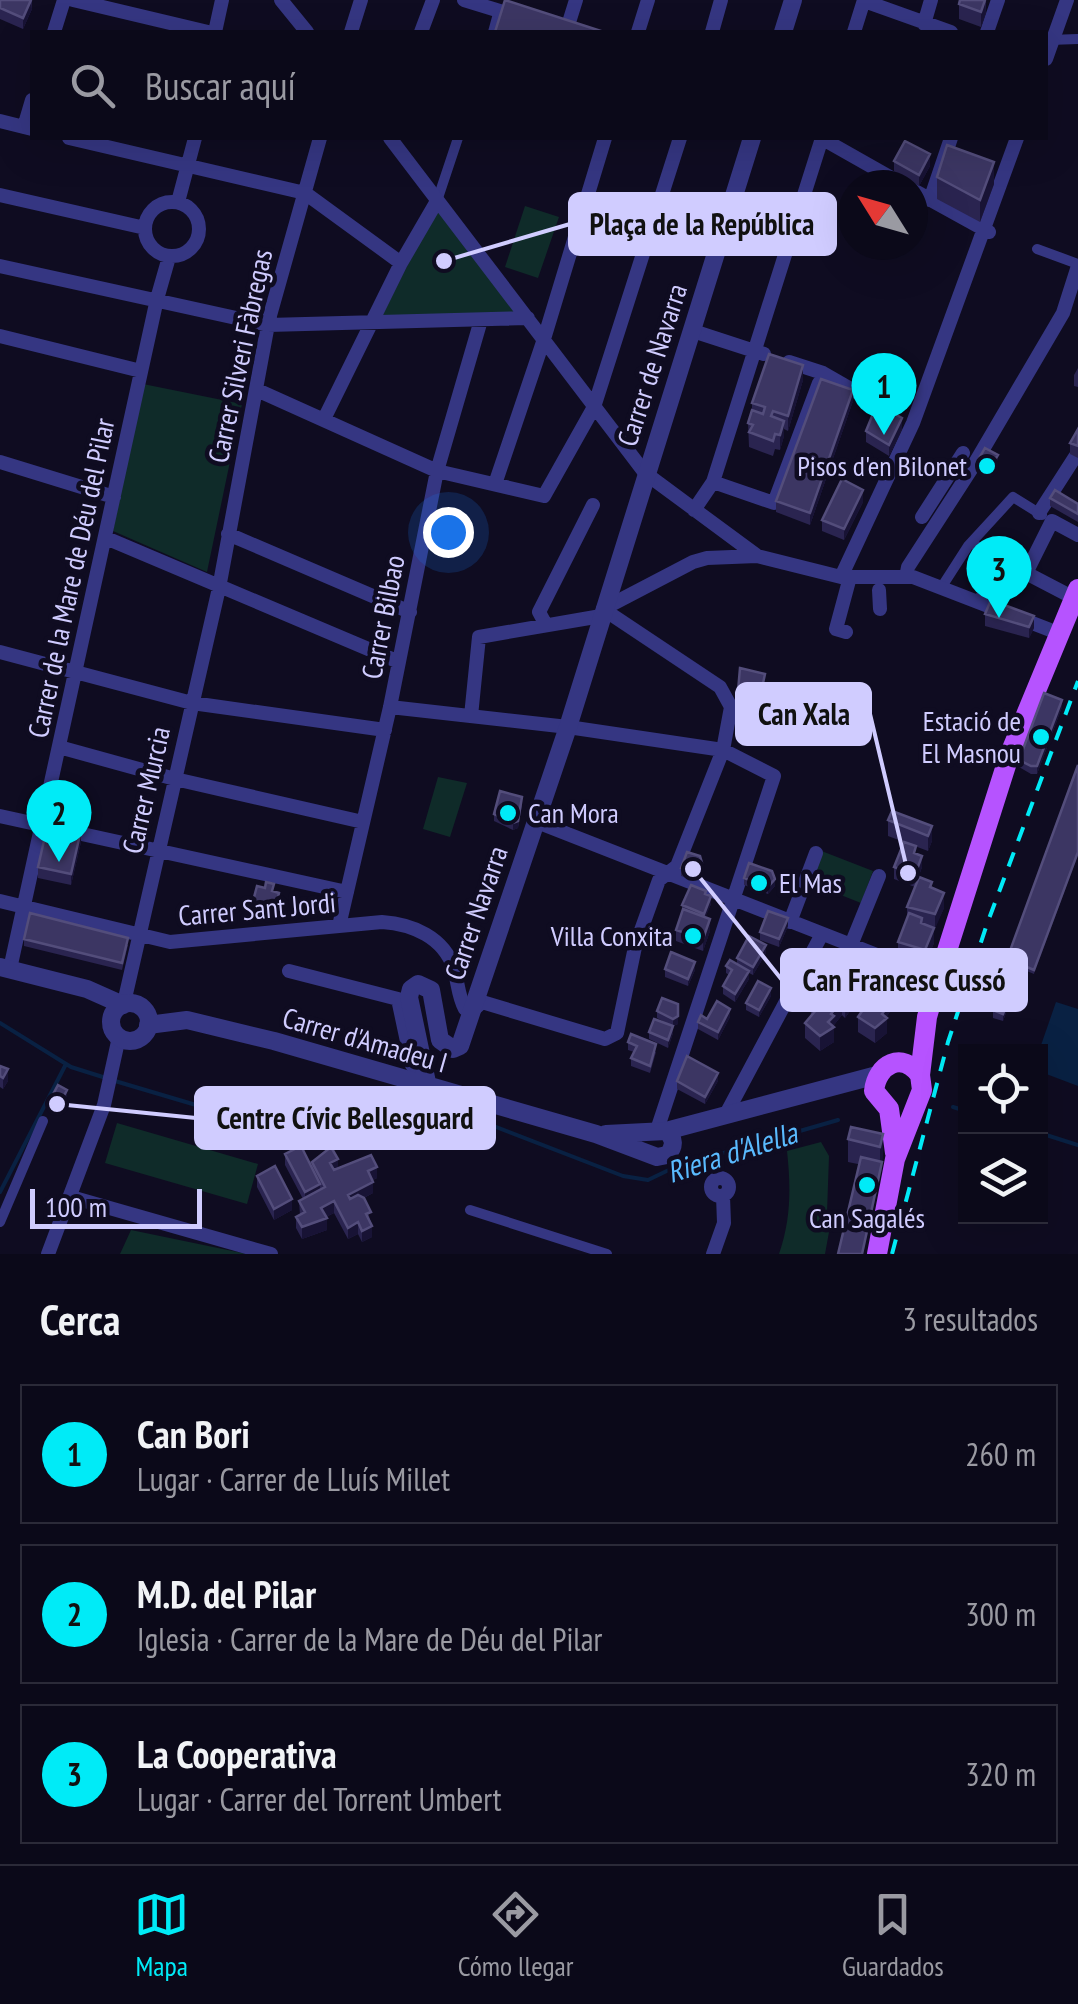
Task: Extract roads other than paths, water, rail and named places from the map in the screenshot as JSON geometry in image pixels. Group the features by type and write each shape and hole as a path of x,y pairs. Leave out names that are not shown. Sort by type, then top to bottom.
{"main road":[{"path":"877,1254 896,1160 922,1090 920,1075 927,1017 938,978 1009,756 1076,594"},
{"path":"902,1062 927,1017"},
{"path":"896,1160 889,1109 875,1083 892,1062 909,1064 920,1075"},
{"path":"889,1109 903,1110 915,1104"}],"street":[{"path":"55,30 64,0"},
{"path":"72,0 203,30"},
{"path":"213,30 222,0"},
{"path":"280,0 305,30"},
{"path":"351,30 360,0"},
{"path":"422,30 433,0"},
{"path":"464,0 501,5 528,20"},
{"path":"566,30 576,0"},
{"path":"639,30 648,0"},
{"path":"713,30 722,0"},
{"path":"784,30 793,0"},
{"path":"855,30 864,0 945,30"},
{"path":"924,24 931,0"},
{"path":"988,30 998,0"},
{"path":"1067,0 1049,40 1078,39"},
{"path":"494,30 501,5"},
{"path":"546,26 559,30"},
{"path":"0,122 28,128"},
{"path":"78,140 304,193 402,263"},
{"path":"178,202 196,140"},
{"name":"Carrer Silveri Fàbregas","path":"218,588 268,324 319,140"},
{"path":"392,140 645,472 757,556"},
{"path":"324,419 437,200 457,140"},
{"path":"495,484 604,140"},
{"path":"257,390 437,471 544,496 594,407 679,140"},
{"name":"Carrer de Navarra","path":"602,612 751,140"},
{"path":"694,510 713,482 821,140"},
{"path":"825,140 878,170"},
{"path":"950,140 930,200 986,230"},
{"path":"846,632 836,629 845,578 912,423 1016,140"},
{"path":"0,196 144,228"},
{"path":"178,202 196,217 199,236 185,254 170,257 154,250 144,228 152,210 160,204 178,202"},
{"path":"906,576 1063,313 1078,265 1037,249"},
{"name":"Carrer de la Mare de Déu del Pilar","path":"5,968 42,826 141,371 170,257"},
{"path":"0,266 268,324 528,318"},
{"name":"Carrer Bilbao","path":"339,926 390,707 437,471 481,320"},
{"path":"694,331 823,374 912,423"},
{"path":"0,336 141,371"},
{"path":"713,482 774,504 823,374"},
{"path":"922,517 963,453"},
{"path":"1026,574 1046,517 1078,458"},
{"path":"0,462 114,497"},
{"path":"941,588 968,546 1013,497 1078,535"},
{"path":"546,625 539,612 593,505"},
{"path":"228,534 410,612"},
{"path":"106,538 399,662"},
{"path":"973,544 1026,574 1076,594"},
{"path":"471,716 480,637 602,612 707,558 757,556 845,578 906,576 1058,633"},
{"path":"980,596 1000,562"},
{"name":"Carrer Murcia","path":"131,1011 126,994 218,588"},
{"path":"879,590 880,609"},
{"path":"477,1005 605,1039 617,1034 636,947 659,880 678,866 723,750 731,708 720,688 602,612"},
{"name":"Carrer Navarra","path":"428,1087 409,997 411,989 418,984 431,990 440,1040 453,1049 460,1046 537,822 602,612"},
{"path":"0,652 192,703 384,730"},
{"path":"390,707 723,750 774,776 662,1133"},
{"path":"59,747 175,779 363,822"},
{"path":"0,816 347,892"},
{"path":"537,822 938,978"},
{"path":"790,922 816,852"},
{"path":"851,945 879,876"},
{"name":"Carrer Sant Jordi","path":"0,902 170,942 404,924 442,946 452,964 461,1002 477,1005"},
{"path":"717,1118 822,934"},
{"path":"862,985 880,956"},
{"path":"5,968 87,989 131,1011 142,1036 122,1043"},
{"path":"290,971 398,1000 412,1066 428,1087"},
{"path":"48,1254 104,1105 122,1043 112,1027 131,1011"},
{"name":"Carrer d'Amadeu I","path":"131,1011 274,1041 649,1152 646,1143 662,1133"},
{"name":"Carrer d'Amadeu I","path":"596,1134 662,1133 831,1088 875,1083"},
{"path":"0,1222 43,1121"},
{"path":"713,1254 724,1223 723,1196"},
{"path":"70,1197 271,1254"},
{"path":"470,1210 606,1254"}],"water":[{"path":"1056,1002 1078,1009 1078,1086 1048,1075 1048,1044 1041,1044"}],"waterway":[{"name":"Riera d'Alella","path":"0,1023 71,1067 106,1078"},
{"path":"0,1192 66,1064"},
{"name":"Riera d'Alella","path":"115,1081 250,1121 360,1121 396,1129 446,1115 465,1115 623,1176 648,1180 675,1167 838,1120"},
{"name":"Riera d'Alella","path":"953,1107 958,1109"},
{"name":"Riera d'Alella","path":"1043,1134 1078,1145"}],"railway":[{"path":"892,1254 948,1042 987,924 1078,681"}],"place":[{"name":"Plaça de la República","path":"444,261"},
{"name":"Can Bori","path":"884,435"},
{"name":"Pisos d'en Bilonet","path":"987,466"},
{"name":"La Cooperativa","path":"999,618"},
{"name":"Estació de El Masnou","path":"1041,737"},
{"name":"Can Mora","path":"508,813"},
{"name":"M.D. del Pilar","path":"59,862"},
{"name":"Can Francesc Cussó","path":"693,869"},
{"name":"Can Xala","path":"908,873"},
{"name":"El Mas","path":"759,883"},
{"name":"Villa Conxita","path":"693,936"},
{"name":"Centre Cívic Bellesguard","path":"57,1104"},
{"name":"Can Sagalés","path":"867,1185"}]}
